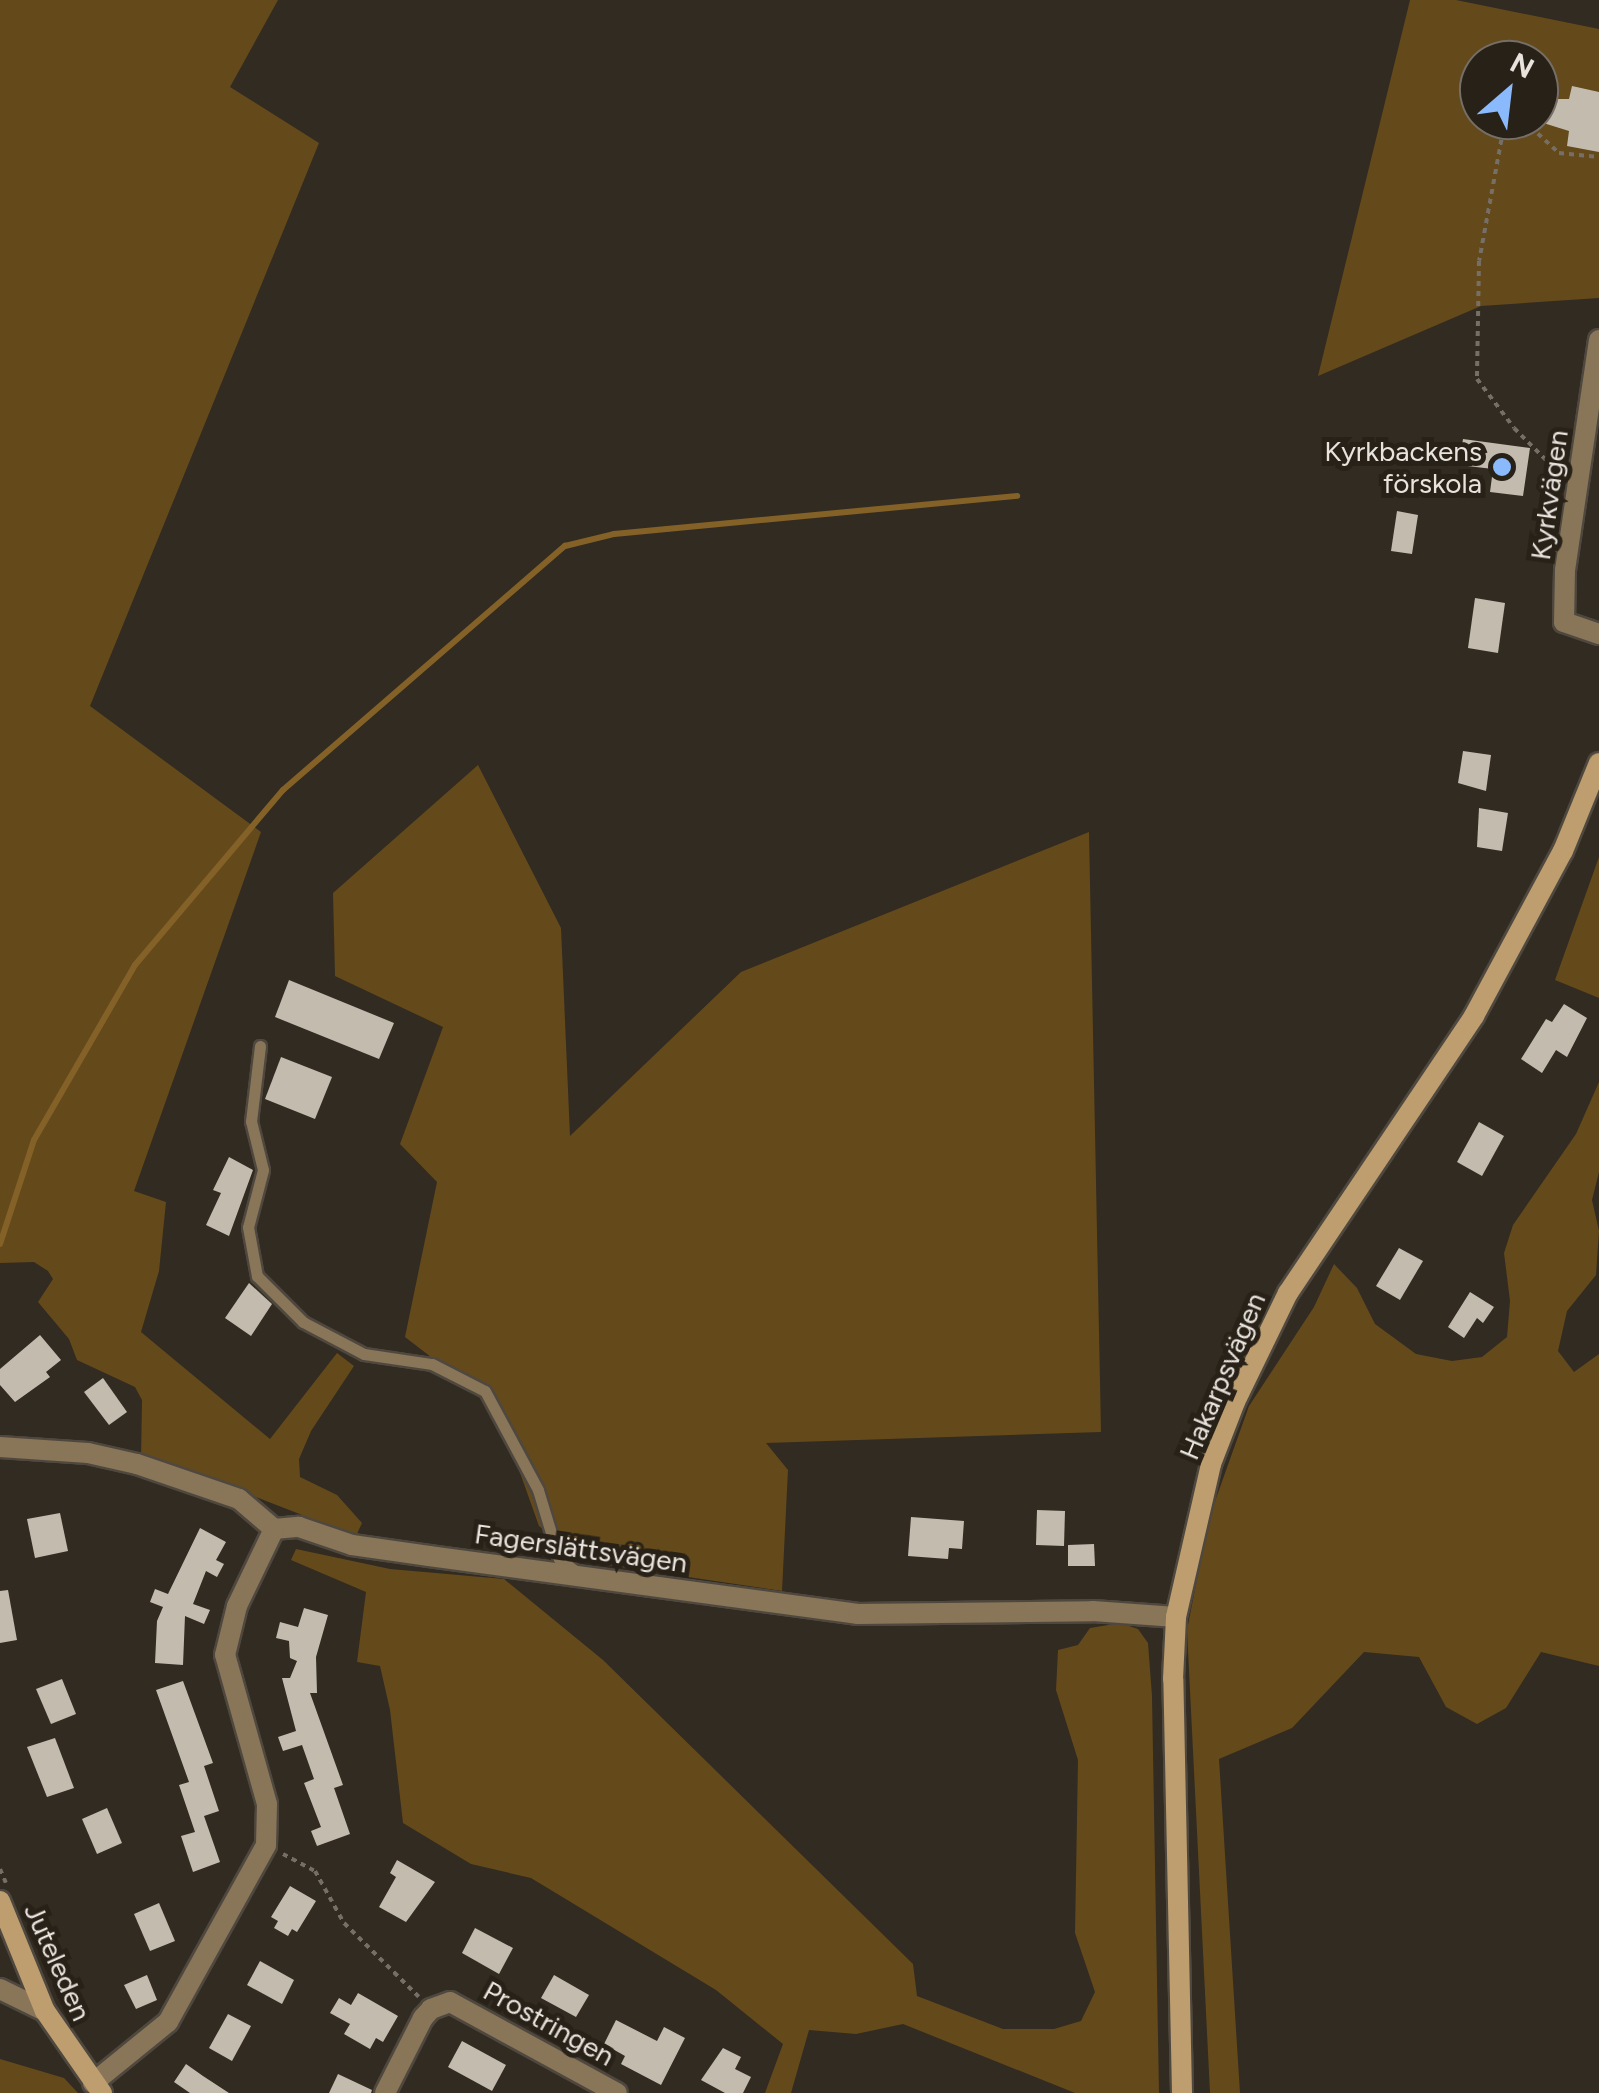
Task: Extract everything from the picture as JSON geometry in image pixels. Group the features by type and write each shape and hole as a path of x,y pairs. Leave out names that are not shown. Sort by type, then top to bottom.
{"street":[{"name":"Kyrkvägen","path":"1599,340 1565,570 1564,622 1599,634"},
{"name":"Hakarpsvägen","path":"1182,2093 1173,1746 1176,1617 1211,1464 1266,1335 1308,1263 1474,1016 1562,851 1599,763"},
{"path":"0,1447 88,1453 138,1464 240,1499 274,1529 237,1606 225,1654 267,1804 266,1845 168,2022 97,2088"},
{"name":"Fagerslättsvägen","path":"274,1529 299,1527 352,1545 858,1614 1093,1610 1176,1617"},
{"name":"Juteleden","path":"0,1901 45,2011 97,2088"},
{"path":"0,1989 45,2011"},
{"name":"Prostringen","path":"431,2008 450,2002 466,2008 617,2093"},
{"path":"385,2093 431,2008"}],"lane":[{"path":"260,1046 250,1121 263,1170 248,1227 257,1276 303,1322 364,1354 432,1364 485,1391 538,1490 559,1559 581,1574"}],"path":[{"path":"1501,140 1479,261 1477,379 1576,496"},
{"path":"1545,140 1558,152 1599,157"},
{"path":"266,1845 315,1871 344,1923 431,2008"}],"shaded area":[{"path":"0,0 278,0 230,87 319,143 90,706 261,832 134,1191 166,1202 159,1271 141,1332 270,1439 337,1353 354,1366 311,1431 299,1459 300,1477 337,1495 362,1523 356,1536 192,1472 141,1459 142,1400 135,1387 77,1360 69,1339 38,1302 53,1279 48,1271 34,1262 0,1263"},
{"path":"1410,0 1456,0 1599,29 1599,298 1481,306 1318,376"},
{"path":"478,765 561,928 570,1136 741,972 1089,832 1101,1432 766,1443 788,1470 782,1591 587,1562 539,1526 497,1408 405,1337 437,1182 400,1144 443,1027 335,976 333,893"},
{"path":"1599,857 1599,998 1555,980"},
{"path":"1599,1082 1599,1172 1592,1200 1599,1231 1596,1275 1567,1311 1558,1351 1574,1372 1599,1354 1599,1666 1541,1652 1506,1708 1477,1724 1446,1707 1419,1657 1364,1652 1292,1728 1219,1759 1240,2093 1210,2093 1187,1630 1209,1518 1249,1406 1314,1307 1334,1264 1357,1288 1375,1324 1416,1354 1452,1361 1482,1357 1507,1337 1510,1301 1504,1253 1513,1225 1576,1134"},
{"path":"296,1549 390,1569 504,1579 603,1660 913,1964 917,1996 1003,2029 1054,2029 1081,2021 1095,1992 1075,1933 1078,1760 1056,1690 1058,1650 1078,1645 1090,1628 1120,1623 1138,1629 1148,1643 1152,1696 1159,2093 1075,2093 903,2024 856,2034 809,2030 791,2093 765,2093 783,2044 716,1990 531,1878 471,1864 403,1823 390,1710 380,1666 357,1662 366,1592 291,1560"},
{"path":"0,2059 64,2078 78,2093 0,2093"}],"building":[{"path":"1572,86 1599,92 1599,152 1567,146 1569,131 1559,128 1559,99 1569,99"},
{"name":"Kyrkbackens förskola","path":"1463,439 1530,448 1523,496 1490,492 1493,469 1459,465"},
{"path":"1397,511 1418,515 1412,554 1391,551"},
{"path":"1475,598 1505,603 1498,653 1468,648"},
{"path":"1463,751 1491,755 1486,791 1458,783"},
{"path":"1479,808 1508,813 1502,851 1477,847"},
{"path":"289,980 394,1023 379,1059 275,1017"},
{"path":"1564,1004 1587,1018 1567,1057 1556,1050 1542,1073 1521,1059 1546,1019 1552,1022"},
{"path":"281,1057 332,1077 315,1119 265,1099"},
{"path":"1479,1122 1504,1136 1482,1176 1457,1162"},
{"path":"229,1157 253,1170 229,1236 206,1225 221,1193 213,1190"},
{"path":"1399,1248 1423,1261 1400,1300 1376,1286"},
{"path":"249,1283 272,1304 251,1336 225,1318"},
{"path":"1470,1292 1494,1307 1483,1323 1477,1318 1464,1338 1448,1327"},
{"path":"40,1335 61,1360 46,1372 50,1377 15,1402 0,1385 0,1369"},
{"path":"103,1378 127,1412 109,1425 84,1392"},
{"path":"1037,1510 1065,1511 1064,1546 1036,1545"},
{"path":"60,1513 68,1551 35,1558 27,1519"},
{"path":"911,1517 964,1521 962,1549 949,1548 948,1559 908,1556"},
{"path":"200,1528 226,1542 216,1560 224,1564 217,1577 206,1571 193,1604 210,1610 204,1624 185,1616 183,1665 155,1663 157,1621 163,1607 150,1602 155,1589 168,1594"},
{"path":"1094,1544 1095,1566 1068,1566 1068,1545"},
{"path":"8,1590 17,1640 0,1643 0,1591"},
{"path":"304,1608 328,1615 316,1657 317,1693 310,1693 343,1785 334,1788 350,1834 317,1846 311,1831 321,1827 304,1783 314,1779 302,1745 283,1751 278,1737 296,1731 282,1678 290,1678 297,1661 290,1658 289,1641 276,1638 280,1622 298,1627"},
{"path":"62,1679 76,1714 51,1724 36,1689"},
{"path":"183,1681 213,1763 204,1766 219,1811 204,1816 220,1862 193,1872 181,1836 195,1832 179,1785 189,1782 156,1690"},
{"path":"55,1738 74,1788 47,1797 27,1747"},
{"path":"107,1808 122,1843 97,1854 82,1819"},
{"path":"397,1860 435,1882 406,1922 379,1907 396,1877 390,1873"},
{"path":"290,1886 316,1901 297,1932 292,1929 288,1936 274,1928 278,1921 271,1917"},
{"path":"159,1903 175,1941 150,1951 134,1914"},
{"path":"475,1928 513,1948 499,1974 462,1953"},
{"path":"260,1961 294,1980 282,2004 247,1985"},
{"path":"147,1975 157,2000 136,2009 124,1985"},
{"path":"554,1975 589,1995 576,2017 541,1998"},
{"path":"358,1993 398,2016 383,2042 376,2038 370,2049 344,2034 350,2024 330,2013 339,1998 351,2005"},
{"path":"228,2014 251,2026 232,2061 209,2048"},
{"path":"616,2020 657,2041 664,2027 685,2038 661,2085 621,2064 625,2056 604,2044"},
{"path":"462,2041 506,2065 492,2091 448,2067"},
{"path":"723,2048 741,2057 735,2069 751,2077 743,2093 725,2093 701,2080"},
{"path":"186,2064 229,2093 190,2093 174,2082"},
{"path":"338,2074 372,2090 371,2093 329,2093"}],"waterway":[{"path":"0,1244 34,1140 135,965 283,790 565,546 614,534 1017,496"}],"place":[{"name":"Kyrkbackens förskola","path":"1502,467"}]}
